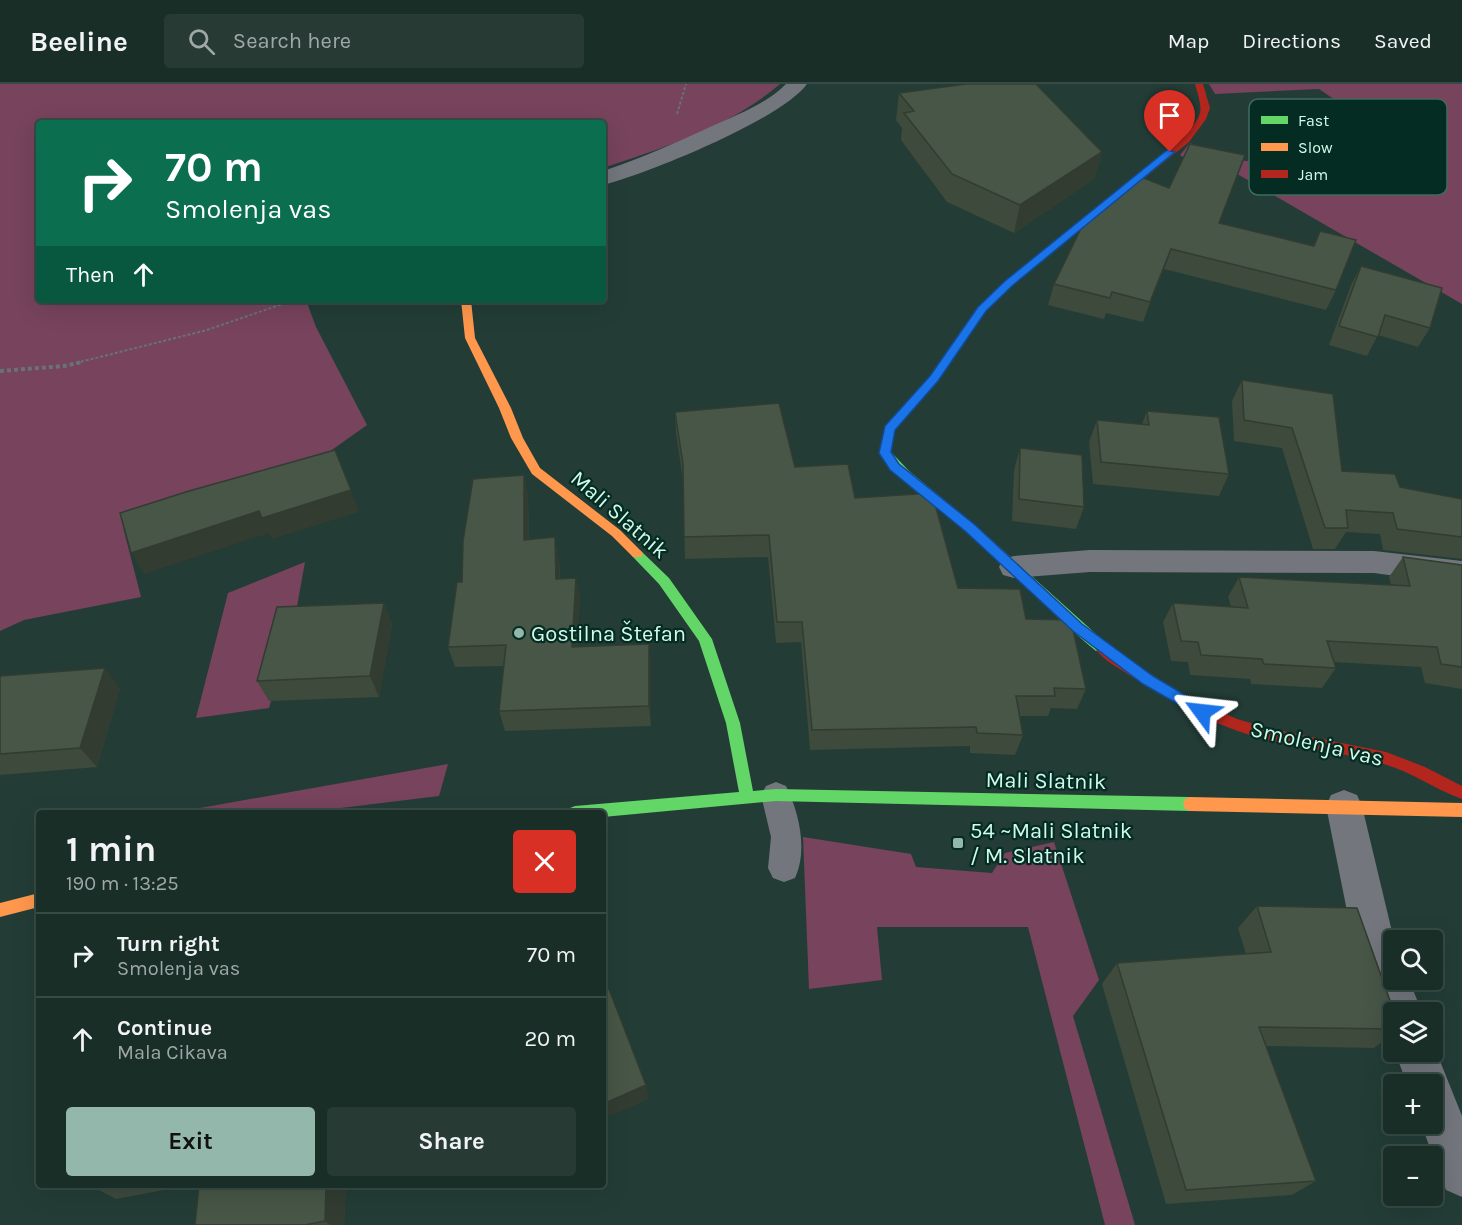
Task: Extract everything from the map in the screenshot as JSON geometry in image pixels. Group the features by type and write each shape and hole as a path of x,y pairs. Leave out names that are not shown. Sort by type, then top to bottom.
{"street":[{"path":"606,177 645,165 743,120 787,96 797,84"},
{"name":"Smolenja vas","path":"1199,84 1208,108 1186,140 1009,283 982,309 934,378 889,429 885,453 894,467 970,527 1077,627 1148,680 1202,712 1251,730 1309,744 1392,759 1428,773 1462,793"},
{"name":"Mali Slatnik","path":"466,303 470,338 505,408 517,438 536,471 616,533 664,581 705,639 733,723 747,797"},
{"path":"1014,567 1090,561 1374,562 1462,573"},
{"name":"Mali Slatnik","path":"606,810 776,795 1344,806"},
{"path":"1397,1002 1371,931 1344,806 1462,810"},
{"path":"0,910 36,901"},
{"path":"1443,1124 1462,1174"}],"lane":[{"path":"776,795 786,837 784,868"}],"path":[{"path":"0,371 64,366 207,330 285,303"}],"shaded area":[{"path":"0,84 780,84 761,99 718,124 673,144 606,167 606,120 36,120 36,303 307,303 316,327 367,425 329,452 193,495 123,527 141,597 24,620 0,631"},
{"path":"1209,84 1462,84 1462,304 1274,195 1447,195 1447,99 1334,99 1319,89 1215,94"},
{"path":"1190,143 1236,160 1249,161 1249,181 1239,175 1191,163 1180,155"},
{"path":"305,562 296,612 269,708 196,718 228,593"},
{"path":"448,764 439,796 325,810 189,810"},
{"path":"803,837 911,854 916,867 992,873 1005,853 1054,842 1099,980 1073,1016 1135,1225 1105,1225 1028,927 877,927 882,980 809,989"}],"building":[{"path":"966,84 1036,84 1102,152 1020,205 952,174 904,113 914,111 899,93"},
{"path":"1190,144 1245,155 1219,223 1314,246 1320,231 1356,240 1336,290 1171,249 1150,302 1112,292 1110,298 1054,284 1085,220 1139,176 1169,188"},
{"path":"1361,266 1442,288 1430,328 1385,315 1378,337 1339,326"},
{"path":"1242,380 1333,394 1342,471 1395,474 1400,487 1462,499 1462,537 1397,529 1393,513 1346,510 1348,528 1325,528 1292,428 1244,420"},
{"path":"779,403 795,467 848,464 855,498 932,493 958,588 1020,589 1026,619 1071,620 1086,689 1054,688 1055,696 1016,696 1023,735 977,733 976,727 812,730 802,622 777,622 769,535 684,537 683,464 675,412"},
{"path":"1147,411 1219,417 1229,474 1101,462 1097,420 1149,425"},
{"path":"1020,448 1082,455 1084,507 1019,499"},
{"path":"335,450 351,490 262,518 259,511 131,553 120,513"},
{"path":"524,475 524,540 555,537 556,579 576,578 572,647 649,644 649,706 499,711 506,645 448,647 457,582 462,582 463,541 473,479"},
{"path":"1403,557 1462,565 1462,667 1441,664 1437,647 1327,641 1336,668 1264,664 1262,659 1201,655 1198,642 1181,641 1173,603 1248,608 1239,577 1410,586"},
{"path":"384,603 370,676 257,681 277,607"},
{"path":"105,668 80,748 0,754 0,676"},
{"path":"1257,906 1357,908 1383,981 1383,990 1386,990 1390,1002 1383,1002 1383,1029 1259,1027 1316,1181 1186,1190 1117,963 1271,952"},
{"path":"609,989 646,1085 606,1103 606,990"},
{"path":"199,1188 326,1188 325,1221 305,1225 195,1225"}],"traffic: fast":[{"path":"1066,237 1009,283 982,309 934,379 889,429 885,453 915,484 972,529 1101,647"},
{"path":"637,554 664,581 705,639 733,723 747,797"},
{"path":"606,810 776,795 1190,804"}],"traffic: slow":[{"path":"466,303 470,338 505,408 517,438 536,471 616,533 637,554"},
{"path":"1190,804 1462,810"},
{"path":"0,910 36,901"}],"traffic: jam":[{"path":"1066,237 1186,140 1202,119 1206,108 1199,84"},
{"path":"1101,647 1173,695 1212,715 1268,734 1386,758 1420,771 1462,793"}],"place":[{"name":"Gostilna Štefan","path":"519,633"},
{"name":"54 ~Mali Slatnik / M. Slatnik","path":"958,843"}],"route":[{"path":"1170,152 1009,283 982,309 917,400 889,429 885,453 894,467 970,527 1077,627 1148,680 1202,712"}]}
